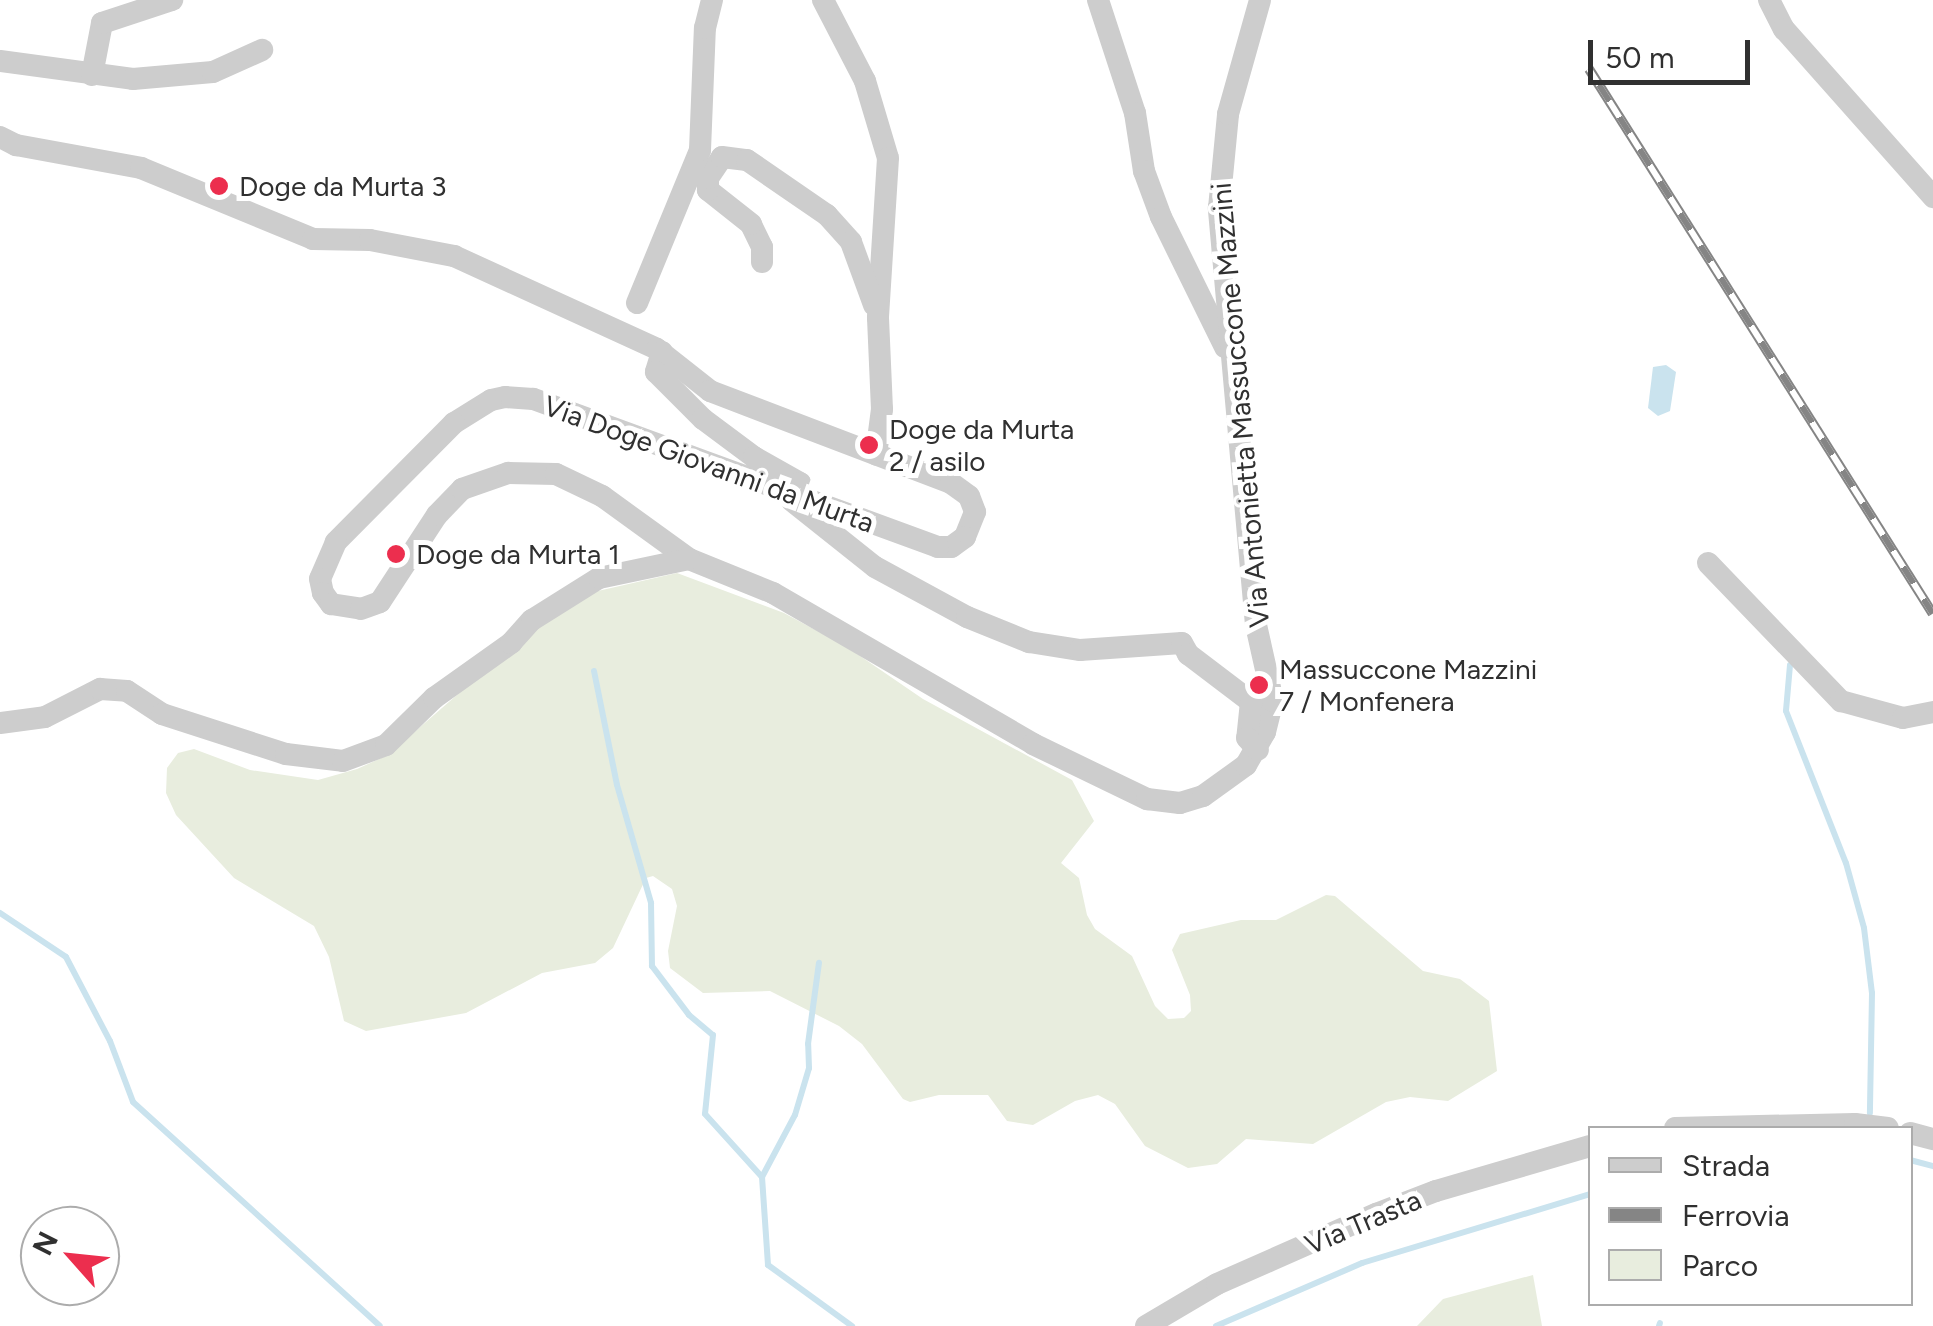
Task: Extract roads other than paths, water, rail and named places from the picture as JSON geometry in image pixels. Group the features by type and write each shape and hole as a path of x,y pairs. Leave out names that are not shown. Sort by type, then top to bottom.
{"street":[{"path":"92,75 102,23 172,0"},
{"path":"638,303 700,150 706,28 712,0"},
{"path":"823,0 865,81 888,158 878,318 882,409 876,455"},
{"path":"1098,0 1135,113 1144,171 1155,202 1232,362"},
{"name":"Via Antonietta Massuccone Mazzini","path":"1258,750 1273,700 1256,625 1232,362 1234,328 1219,208 1220,161 1228,114 1260,0"},
{"path":"1769,0 1784,29 1933,197"},
{"path":"0,61 133,79 213,72 262,50"},
{"name":"Via Doge Giovanni da Murta","path":"0,137 16,145 141,168 313,239 370,240 454,256 662,352 710,391 964,491 975,512 966,537 955,545 938,547 533,399 506,397 474,410 440,436 336,542 320,579 326,598 338,606 361,609 380,602 450,498 477,481 530,471 556,474 602,496 689,560 774,593 875,648 978,715 1146,799 1180,803 1203,796 1246,765 1258,750"},
{"path":"762,262 762,247 751,224 708,190 710,172 722,157 746,160 828,215 845,232 878,318"},
{"path":"662,352 656,372 704,419 754,457 800,483 795,503 875,566 967,617 1029,642 1080,650 1182,643 1188,654 1252,702 1246,738 1258,750"},
{"path":"0,723 45,717 100,689 127,691 162,714 286,754 343,761 386,745 434,698 511,643 532,620 599,578 689,560"},
{"path":"1708,562 1841,701 1903,718 1933,712"},
{"path":"1765,1126 1872,1126"},
{"name":"Via Trasta","path":"1146,1326 1217,1284 1376,1214 1436,1191 1588,1147"}],"water":[{"path":"1666,365 1676,372 1670,411 1658,416 1648,408 1653,367"}],"waterway":[{"path":"1790,665 1786,711 1846,863 1864,928 1872,993 1870,1113"},
{"path":"594,671 617,785 651,903 652,966 689,1015 713,1035 705,1114 762,1177 768,1265 852,1326"},
{"path":"0,913 66,957 110,1041 133,1102 380,1326"},
{"path":"762,1177 795,1115 809,1068 808,1044 819,963"},
{"path":"1913,1161 1933,1166"},
{"path":"1216,1326 1362,1263 1588,1195"}],"railway":[{"path":"1589,69 1933,614"}],"place":[{"name":"Doge da Murta 3","path":"219,186"},
{"name":"Doge da Murta 2 / asilo","path":"869,445"},
{"name":"Doge da Murta 1","path":"396,554"},
{"name":"Massuccone Mazzini 7 / Monfenera","path":"1259,685"}]}
